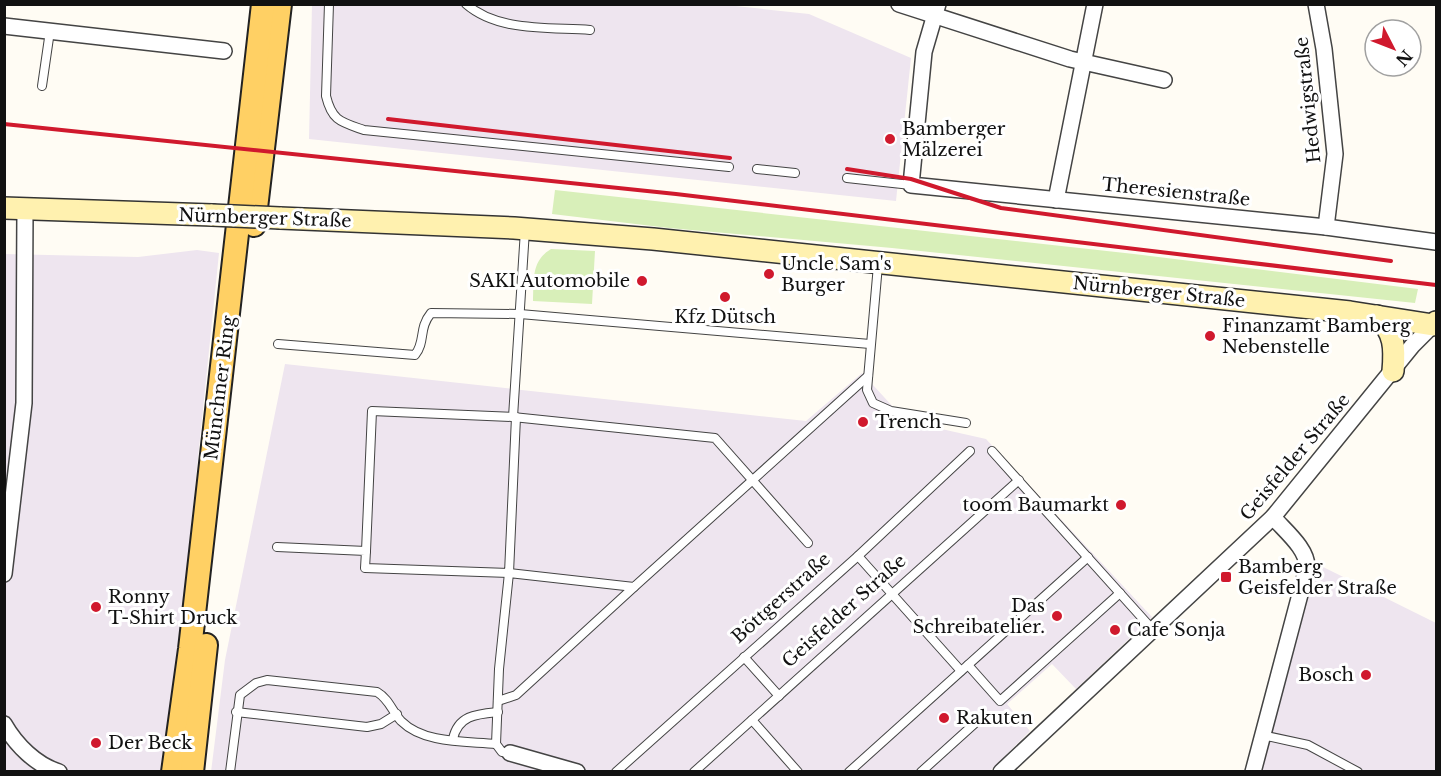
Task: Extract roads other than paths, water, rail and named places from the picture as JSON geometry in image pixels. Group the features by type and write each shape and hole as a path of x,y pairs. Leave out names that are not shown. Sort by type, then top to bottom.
{"main road":[{"name":"Münchner Ring","path":"173,771 193,626 263,4"},
{"name":"Münchner Ring","path":"192,771 280,4"}],"street":[{"path":"899,4 936,10 1082,62 1164,80"},
{"path":"1056,200 1095,4"},
{"name":"Hedwigstraße","path":"1316,4 1326,59 1335,154 1326,227"},
{"path":"911,184 924,52 936,10"},
{"path":"4,26 224,51"},
{"name":"Theresienstraße","path":"911,184 1326,227 1437,242"},
{"path":"4,574 24,403 15,209"},
{"name":"Nürnberger Straße","path":"15,209 525,229 653,239 1435,324"},
{"path":"1377,316 1386,324 1394,342 1393,370"},
{"name":"Geisfelder Straße","path":"1001,771 1273,517 1393,370 1435,324"},
{"path":"1253,771 1307,568 1307,560 1302,551 1273,517"},
{"path":"4,724 22,748 54,771"},
{"path":"510,753 577,771"}],"lane":[{"path":"329,4 326,96 330,111 346,124 364,130 729,166"},
{"path":"466,5 480,16 495,22 590,30"},
{"path":"42,86 50,31"},
{"path":"757,169 795,173"},
{"path":"846,178 911,184"},
{"path":"510,753 502,752 496,744 509,573 525,229"},
{"path":"879,264 867,390 873,404 891,411 966,423"},
{"path":"278,344 415,355 420,348 422,324 431,313 520,314 870,344"},
{"path":"498,701 516,695 868,376"},
{"path":"634,587 509,573 365,568 372,411 515,417 716,438 808,543"},
{"name":"Böttgerstraße","path":"616,771 858,556 970,451"},
{"path":"992,451 1153,630"},
{"name":"Geisfelder Straße","path":"694,771 1019,480"},
{"path":"277,547 366,551"},
{"path":"858,556 961,671"},
{"path":"849,771 1088,557"},
{"path":"968,664 1000,700 1120,593"},
{"path":"744,657 778,696"},
{"path":"230,771 238,702 245,689 256,683 278,680 377,692 385,697 401,720 422,735 496,744"},
{"path":"237,711 367,728 381,724 397,714"},
{"path":"453,739 457,725 462,721 475,715 498,712"},
{"path":"921,771 983,716"},
{"path":"752,720 798,771"},
{"path":"1262,735 1308,745 1358,771"}],"railway":[{"path":"388,119 730,158"},
{"path":"4,124 676,194 1436,285"},
{"path":"847,169 911,179 1001,208 1391,261"}],"place":[{"name":"Bamberger Mälzerei","path":"890,139"},
{"name":"Uncle Sam's Burger","path":"769,274"},
{"name":"SAKI Automobile","path":"642,281"},
{"name":"Kfz Dütsch","path":"725,297"},
{"name":"Finanzamt Bamberg Nebenstelle","path":"1210,336"},
{"name":"Trench","path":"863,422"},
{"name":"toom Baumarkt","path":"1121,505"},
{"name":"Bamberg Geisfelder Straße","path":"1226,577"},
{"name":"Ronny T-Shirt Druck","path":"96,607"},
{"name":"Das Schreibatelier.","path":"1057,616"},
{"name":"Cafe Sonja","path":"1115,630"},
{"name":"Bosch","path":"1366,675"},
{"name":"Rakuten","path":"944,718"},
{"name":"Der Beck","path":"96,743"}]}
